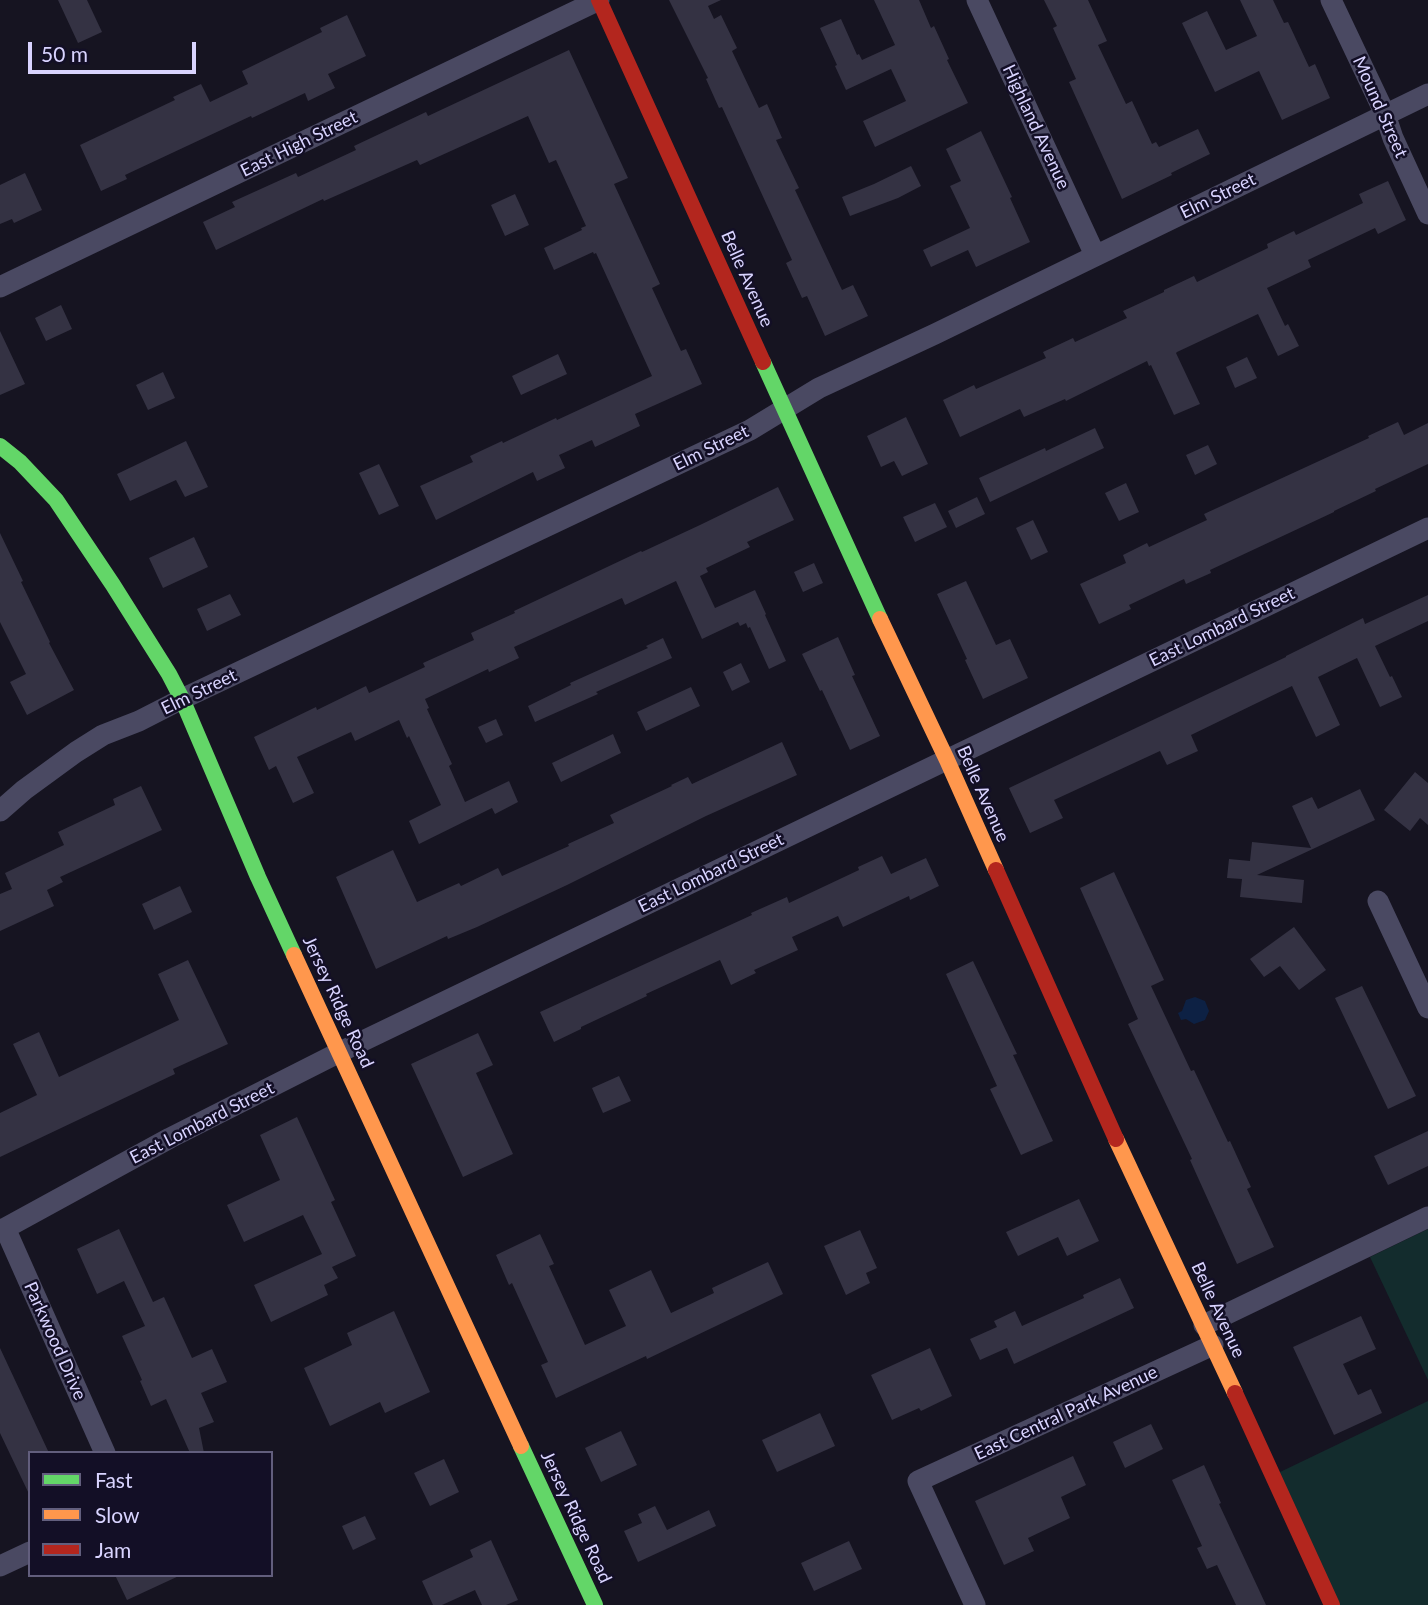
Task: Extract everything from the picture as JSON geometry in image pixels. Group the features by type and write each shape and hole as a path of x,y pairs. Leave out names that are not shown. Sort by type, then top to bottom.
{"street":[{"name":"East High Street","path":"0,287 599,0"},
{"name":"Belle Avenue","path":"599,0 947,760 1096,1096 1332,1605"},
{"name":"Highland Avenue","path":"977,0 1095,255"},
{"name":"Mound Street","path":"1331,0 1385,114 1393,139 1428,214"},
{"name":"Elm Street","path":"0,811 24,790 103,735 139,722 182,699 750,430 819,388 1428,94"},
{"name":"Jersey Ridge Road","path":"0,446 20,462 55,500 113,585 182,699 258,877 595,1605"},
{"name":"East Lombard Street","path":"3,1230 170,1138 340,1052 1428,527"},
{"path":"1378,901 1428,1007"},
{"path":"1204,1325 1428,1217"},
{"name":"Parkwood Drive","path":"3,1230 104,1451"},
{"name":"East Central Park Avenue","path":"975,1605 918,1481 1213,1345"},
{"path":"0,1566 28,1553"}],"green space":[{"path":"1428,1229 1428,1380 1370,1257"},
{"path":"1428,1401 1428,1605 1339,1605 1278,1473"}],"water":[{"path":"1195,997 1205,1001 1209,1011 1205,1020 1194,1024 1186,1019 1181,1020 1178,1013 1182,1011 1186,1000"}],"building":[{"path":"58,0 87,0 102,32 78,43"},
{"path":"669,0 721,0 708,6 714,19 721,15 737,48 732,51 759,108 767,104 782,138 776,140 799,188 795,190 842,290 853,285 868,316 825,336 807,296 802,298 786,263 792,260 722,107 719,108 706,79 708,78"},
{"path":"874,0 919,0 931,28 934,26 968,103 875,147 863,121 906,101 891,69 846,90 820,28 841,19 857,55 859,54 862,60 895,45"},
{"path":"1044,0 1088,0 1107,41 1098,45 1126,104 1132,101 1152,144 1156,142 1159,147 1198,129 1210,154 1122,199 1069,82 1076,79 1053,28 1057,26"},
{"path":"1240,0 1273,0 1284,23 1288,22 1309,67 1315,64 1330,98 1282,120 1259,71 1215,92 1182,23 1207,11 1226,50 1257,36"},
{"path":"347,15 366,56 328,74 335,88 308,101 305,93 252,118 251,116 125,175 127,179 101,191 80,145 175,100 173,97 201,84 210,102 248,84 242,71 322,32 320,28"},
{"path":"569,50 628,178 614,184 660,284 652,288 681,351 686,349 702,384 635,414 640,426 595,447 592,440 559,455 565,468 537,481 533,472 436,520 420,486 473,462 470,456 652,376 596,253 554,270 544,248 586,226 556,160 549,163 528,116 420,165 417,160 324,201 323,199 216,250 203,222 235,207 232,202 296,173 298,177 356,150 354,146 426,112 428,116"},
{"path":"981,131 1030,242 976,267 968,250 931,267 923,250 970,228 950,186 961,181 946,149"},
{"path":"911,166 921,186 898,198 850,216 842,197"},
{"path":"25,173 42,210 14,223 12,219 0,224 0,185"},
{"path":"1388,181 1406,220 1378,234 1375,228 1308,260 1311,267 1267,288 1285,326 1288,324 1299,346 1278,356 1258,314 1176,353 1200,404 1174,415 1147,361 1066,401 1065,399 1024,417 1020,409 960,437 943,400 974,385 976,389 1046,358 1043,352 1073,338 1075,342 1127,318 1123,311 1164,290 1194,276 1197,282 1268,248 1267,244 1294,231 1296,235 1363,203 1359,194"},
{"path":"515,194 529,225 505,236 491,205"},
{"path":"61,305 72,329 46,341 35,318"},
{"path":"0,331 25,384 0,395"},
{"path":"558,354 567,374 521,395 512,376"},
{"path":"1247,357 1257,378 1235,388 1226,367"},
{"path":"163,372 175,398 148,410 136,385"},
{"path":"906,417 928,464 902,476 894,461 881,467 867,436"},
{"path":"1398,422 1404,435 1428,423 1428,464 1210,570 1211,573 1186,584 1184,579 1129,605 1131,609 1099,624 1080,584 1126,563 1123,555 1147,543 1149,547 1207,520 1204,514"},
{"path":"1095,428 1104,448 990,502 979,478"},
{"path":"186,441 208,487 185,497 176,480 130,501 117,474"},
{"path":"1208,445 1217,464 1195,475 1186,455"},
{"path":"379,464 399,506 379,515 359,473"},
{"path":"1126,483 1139,512 1119,521 1105,493"},
{"path":"778,487 794,520 747,542 750,547 706,568 708,572 700,576 715,608 755,590 786,661 769,669 746,623 740,626 738,622 702,639 676,581 625,605 622,598 514,647 519,658 489,672 488,669 425,699 465,802 509,781 518,802 495,814 492,808 419,844 409,821 441,805 399,720 355,741 351,732 297,757 314,793 293,803 276,766 269,770 254,737 366,686 369,693 425,667 423,663 474,640 471,633 515,613 514,611"},
{"path":"977,497 985,514 956,528 948,511"},
{"path":"935,503 947,527 915,542 903,517"},
{"path":"1033,520 1048,552 1031,560 1016,528"},
{"path":"0,533 49,643 74,690 27,715 10,682 26,674 0,622"},
{"path":"194,537 208,567 163,588 149,558"},
{"path":"814,563 823,583 803,592 794,572"},
{"path":"966,581 996,645 1010,639 1028,678 983,699 937,594"},
{"path":"230,594 241,615 207,631 197,609"},
{"path":"1428,595 1428,621 1375,646 1402,697 1380,707 1357,658 1318,677 1340,725 1316,737 1292,686 1191,735 1198,751 1167,765 1160,751 1054,800 1063,818 1030,833 1009,788 1363,618 1365,624"},
{"path":"838,637 855,675 852,676 880,736 850,750 802,654"},
{"path":"663,638 672,658 535,722 528,706 571,685 570,683 648,648 646,646"},
{"path":"741,663 750,682 732,691 723,672"},
{"path":"691,687 700,706 646,731 637,712"},
{"path":"496,719 503,735 486,743 478,727"},
{"path":"613,734 621,753 561,782 552,763"},
{"path":"782,742 797,775 477,927 448,939 447,936 376,969 336,877 393,850 417,902 459,883 461,886 498,868 502,876 614,823 610,815 671,785 688,777 692,784"},
{"path":"1415,772 1428,783 1428,825 1420,818 1410,831 1384,810"},
{"path":"141,786 162,830 60,877 63,882 47,890 54,906 0,931 0,894 12,889 5,873 64,845 58,832 115,805 113,799"},
{"path":"1360,789 1375,820 1257,875 1304,880 1302,903 1240,897 1242,879 1227,878 1229,859 1250,861 1252,842 1311,848 1292,806 1312,797 1318,809"},
{"path":"882,856 891,874 926,858 939,886 910,900 909,896 843,927 838,916 792,937 798,950 754,970 756,973 731,985 720,960 646,994 647,996 554,1042 540,1012 787,897 789,903 859,870 858,867"},
{"path":"1114,872 1164,980 1151,986 1191,1071 1194,1070 1228,1142 1230,1141 1251,1187 1247,1189 1274,1247 1237,1264 1190,1160 1192,1159 1128,1024 1138,1019 1080,888"},
{"path":"180,886 192,912 154,930 142,904"},
{"path":"1294,927 1326,970 1299,990 1280,966 1264,977 1250,959"},
{"path":"188,960 228,1044 173,1069 175,1074 0,1157 0,1113 37,1095 13,1044 39,1032 59,1077 179,1020 158,974"},
{"path":"973,961 1017,1054 1013,1055 1053,1141 1021,1155 990,1089 997,1086 946,974"},
{"path":"1362,986 1416,1096 1388,1109 1335,998"},
{"path":"478,1033 493,1065 476,1073 513,1154 463,1177 411,1064"},
{"path":"619,1076 631,1101 603,1113 592,1088"},
{"path":"297,1117 335,1200 331,1202 356,1256 332,1267 338,1278 324,1285 328,1295 271,1322 254,1285 322,1254 303,1215 244,1242 227,1205 280,1180 260,1135"},
{"path":"1428,1131 1428,1166 1388,1185 1374,1156"},
{"path":"1079,1199 1099,1241 1067,1256 1058,1237 1018,1256 1006,1232"},
{"path":"119,1229 153,1302 164,1297 192,1358 212,1349 227,1382 201,1393 214,1422 199,1428 204,1451 189,1451 166,1399 151,1406 122,1336 145,1326 124,1281 97,1294 77,1249"},
{"path":"860,1230 877,1268 866,1273 870,1283 846,1295 824,1246"},
{"path":"540,1234 554,1264 549,1266 585,1345 626,1326 609,1290 651,1270 671,1313 714,1293 712,1288 768,1262 783,1294 647,1359 646,1356 556,1398 541,1365 548,1362 512,1283 509,1285 496,1255"},
{"path":"1120,1278 1134,1308 1014,1364 1007,1348 980,1360 970,1339 997,1327 994,1321 1015,1311 1022,1326 1084,1298 1083,1295"},
{"path":"394,1311 430,1392 385,1413 380,1402 330,1426 304,1368 352,1345 347,1333"},
{"path":"1361,1316 1376,1349 1343,1364 1358,1395 1371,1389 1382,1413 1334,1435 1293,1347"},
{"path":"0,1348 48,1451 28,1451 28,1492 0,1433"},
{"path":"930,1348 952,1396 921,1411 919,1408 892,1420 871,1375"},
{"path":"820,1413 835,1446 777,1472 762,1440"},
{"path":"1151,1424 1163,1449 1125,1468 1113,1442"},
{"path":"621,1431 637,1465 601,1482 585,1448"},
{"path":"1073,1456 1086,1485 1061,1497 1070,1518 1028,1538 1034,1551 1004,1565 975,1501"},
{"path":"444,1459 459,1492 430,1506 414,1473"},
{"path":"1204,1465 1266,1605 1236,1605 1217,1565 1207,1569 1197,1548 1202,1546 1172,1480"},
{"path":"655,1506 667,1530 709,1510 716,1526 638,1562 624,1531 642,1523 638,1514"},
{"path":"365,1516 376,1539 353,1550 342,1526"},
{"path":"491,1540 518,1600 506,1605 482,1605 475,1590 442,1605 433,1605 422,1581 473,1557 470,1550"},
{"path":"849,1541 862,1569 814,1591 801,1563"},
{"path":"116,1577 177,1577 127,1600"}],"traffic: fast":[{"path":"763,362 880,619"},
{"path":"0,446 20,462 56,500 169,674 294,955"},
{"path":"521,1446 595,1605"}],"traffic: slow":[{"path":"880,619 996,870"},
{"path":"294,955 521,1446"},
{"path":"1116,1139 1235,1393"}],"traffic: jam":[{"path":"599,0 763,362"},
{"path":"996,870 1116,1139"},
{"path":"1235,1393 1332,1605"}]}
